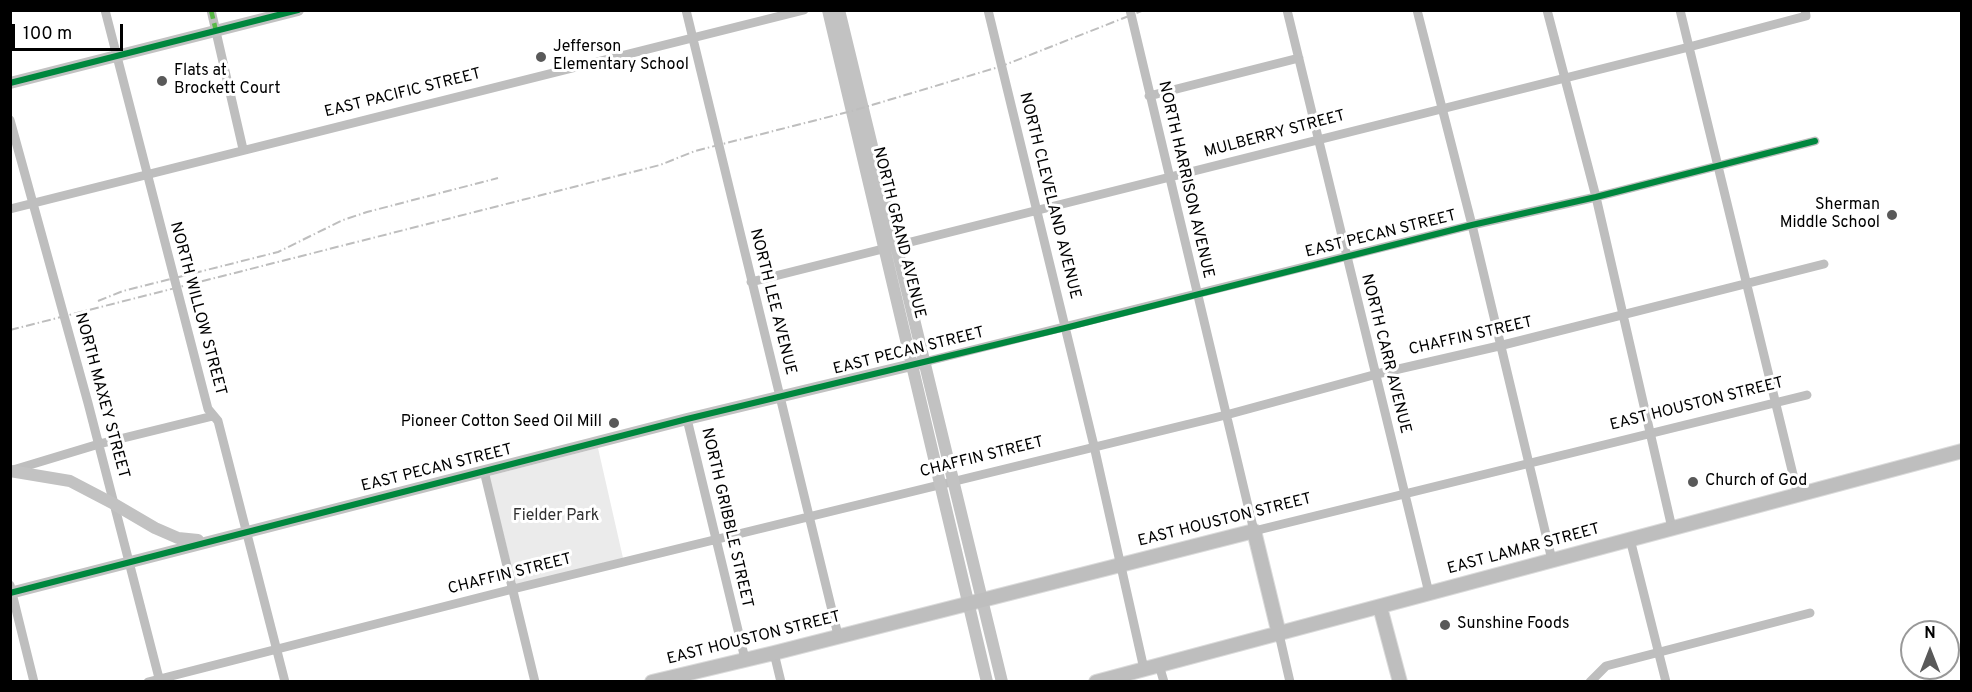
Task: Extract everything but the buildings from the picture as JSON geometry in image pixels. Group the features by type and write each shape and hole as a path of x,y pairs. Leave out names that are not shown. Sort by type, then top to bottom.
{"main road":[{"name":"EAST LAMAR STREET","path":"1096,681 1962,451"},
{"name":"EAST HOUSTON STREET","path":"652,681 774,653 1254,531"},
{"path":"1254,531 1279,634"},
{"path":"1272,605 1286,621 1294,625 1312,625"},
{"path":"1380,607 1400,681"}],"street":[{"name":"NORTH WILLOW STREET","path":"105,10 208,409 218,421 285,681"},
{"path":"211,10 243,149"},
{"path":"10,83 298,10"},
{"name":"NORTH LEE AVENUE","path":"686,10 838,635"},
{"name":"EAST PACIFIC STREET","path":"10,209 804,10"},
{"name":"NORTH GRAND AVENUE","path":"828,10 890,246 976,601"},
{"name":"NORTH GRAND AVENUE","path":"839,10 890,246"},
{"name":"NORTH CLEVELAND AVENUE","path":"988,10 1122,564 1144,669"},
{"name":"NORTH HARRISON AVENUE","path":"1130,10 1254,531"},
{"name":"NORTH CARR AVENUE","path":"1287,10 1429,593"},
{"path":"1417,10 1472,225 1499,346 1552,560"},
{"path":"1547,10 1596,197 1672,528"},
{"path":"1680,10 1798,495"},
{"name":"MULBERRY STREET","path":"751,282 1689,47 1806,13"},
{"path":"1149,96 1299,58"},
{"name":"NORTH MAXEY STREET","path":"10,120 99,444 159,680"},
{"name":"EAST PECAN STREET","path":"11,590 687,419 1197,296 1472,225 1596,197 1815,141"},
{"name":"CHAFFIN STREET","path":"148,681 513,589 1226,415 1377,374 1499,346 1824,264"},
{"name":"EAST HOUSTON STREET","path":"1254,531 1807,395"},
{"path":"10,471 99,444 213,416"},
{"name":"NORTH GRIBBLE STREET","path":"687,419 745,659"},
{"path":"10,471 70,481 154,528 178,538 206,542"},
{"path":"484,471 535,681"},
{"path":"1630,539 1666,681"},
{"path":"11,590 34,681"},
{"path":"976,601 987,681"},
{"path":"976,601 1002,681"},
{"path":"1590,681 1606,666 1810,613"},
{"path":"1279,634 1290,681"},
{"path":"774,653 781,681"},
{"path":"1159,665 1164,681"}],"green space":[{"name":"Fielder Park","path":"598,448 623,558 516,585 489,476"}],"railway":[{"path":"10,330 660,165 695,151 852,111 1002,66 1144,10"},
{"path":"98,301 123,291 278,252 343,220 498,178"}],"marked path":[{"path":"211,10 216,31"}],"cycle path":[{"path":"10,83 298,10"},
{"path":"10,593 687,419 1065,328 1815,141"}],"place":[{"name":"Jefferson Elementary School","path":"541,57"},
{"name":"Flats at Brockett Court","path":"162,81"},
{"name":"Sherman Middle School","path":"1892,215"},
{"name":"Pioneer Cotton Seed Oil Mill","path":"614,423"},
{"name":"Church of God","path":"1693,482"},
{"name":"Sunshine Foods","path":"1445,625"}]}
